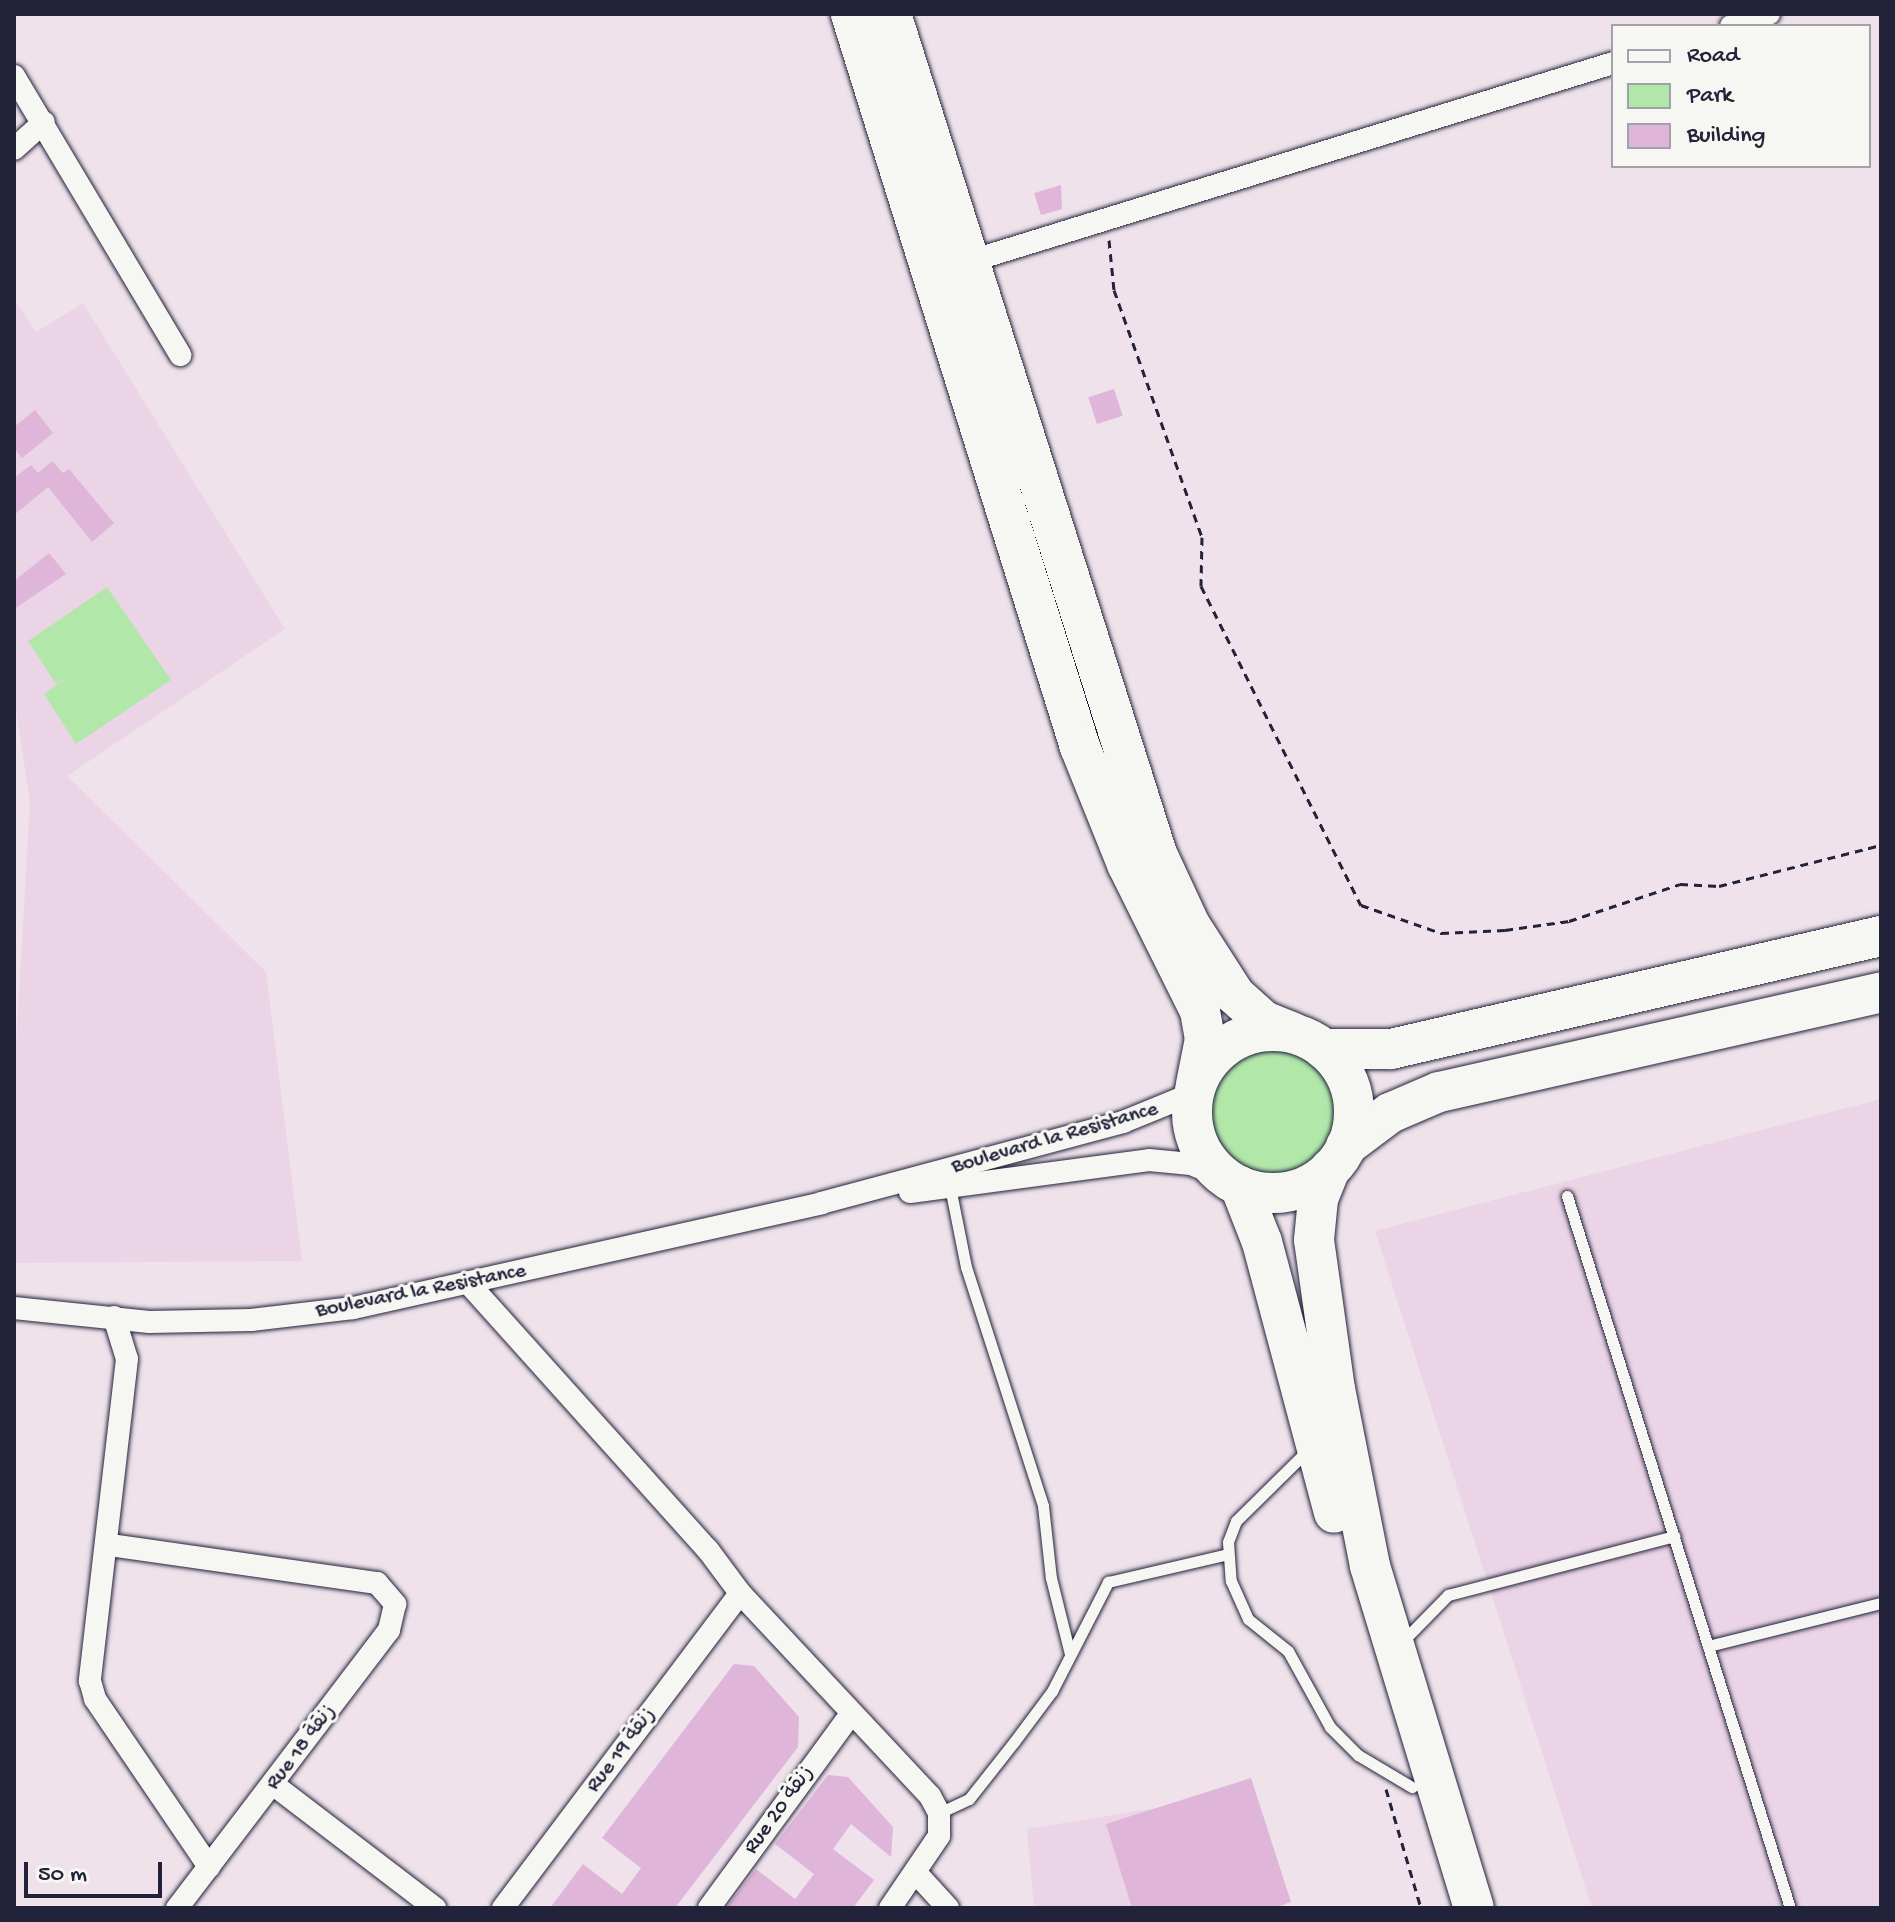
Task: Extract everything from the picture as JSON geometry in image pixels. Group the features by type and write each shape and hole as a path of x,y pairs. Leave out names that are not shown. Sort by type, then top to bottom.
{"highway":[{"path":"851,14 951,267 1170,884 1235,995 1264,1021 1309,1041 1351,1089 1354,1112 1316,1218 1316,1278 1370,1566 1474,1908"},
{"path":"891,14 951,267 1080,747 1132,877 1200,1011 1205,1039 1195,1088 1198,1145 1233,1182 1262,1242 1371,1656 1396,1777 1452,1908"},
{"path":"1195,1088 1216,1054 1235,1040 1258,1032 1365,1054 1881,936"},
{"path":"1233,1182 1293,1190 1390,1113 1439,1092 1881,992"}],"street":[{"path":"1737,24 1769,14"},
{"path":"951,267 1611,64"},
{"path":"14,76 180,355"},
{"path":"14,149 44,122"},
{"name":"Boulevard la Resistance","path":"14,1308 149,1322 251,1320 470,1285 821,1203 1123,1122 1195,1088"},
{"name":"Boulevard la Resistance","path":"821,1203 1149,1160 1191,1164 1233,1182"},
{"path":"470,1285 708,1550 740,1593 939,1813 939,1836 917,1874 890,1908"},
{"path":"114,1317 127,1359 110,1545 90,1659 95,1699 209,1867"},
{"path":"127,1359 149,1322"},
{"name":"Rue 18 زنقة","path":"110,1545 377,1583 395,1604 389,1630 274,1785 177,1908"},
{"name":"Rue 19 زنقة","path":"503,1908 740,1593"},
{"name":"Rue 20 زنقة","path":"709,1908 851,1714"},
{"path":"274,1785 435,1908"},
{"path":"917,1874 948,1908"}],"lane":[{"path":"950,1187 966,1267 1043,1506 1051,1578 1070,1654"},
{"path":"1567,1196 1790,1908"},
{"path":"1316,1442 1236,1521 1228,1554 1231,1581 1248,1619 1288,1651 1330,1727 1396,1777"},
{"path":"1395,1648 1448,1595 1674,1536"},
{"path":"939,1813 982,1786 1052,1691 1108,1582 1228,1554"},
{"path":"1708,1646 1881,1603"}],"path":[{"path":"1107,220 1114,290 1202,537 1201,586 1361,905 1441,933 1505,930 1569,921 1672,886 1719,886 1881,845"},
{"path":"1396,1777 1421,1908"}],"shaded area":[{"path":"14,299 36,332 83,303 285,629 67,776 266,972 302,1261 14,1263 14,1082 30,801 14,697"},
{"path":"1881,1099 1881,1908 1592,1908 1375,1231"},
{"path":"1243,1794 1285,1908 1034,1908 1027,1829"}],"green space":[{"path":"107,587 171,680 76,744 44,694 68,677 56,684 28,641"},
{"path":"1272,1042 1299,1047 1322,1062 1337,1085 1342,1112 1337,1139 1322,1162 1299,1177 1272,1182 1245,1177 1222,1162 1207,1139 1202,1112 1207,1085 1222,1062 1245,1047"}],"building":[{"path":"1061,185 1062,209 1041,215 1034,193"},
{"path":"1114,389 1123,416 1097,424 1088,397"},
{"path":"35,410 53,433 22,458 14,448 14,427"},
{"path":"52,461 63,473 69,469 114,523 92,542 48,487 14,515 14,478 31,465 38,473"},
{"path":"49,553 66,574 14,609 14,581"},
{"path":"734,1664 754,1666 799,1717 798,1747 675,1908 550,1908 583,1864 622,1894 641,1868 602,1838"},
{"path":"828,1775 848,1777 893,1827 891,1857 851,1824 833,1849 874,1880 853,1908 726,1908 756,1869 795,1899 814,1874 775,1844"},
{"path":"1251,1778 1291,1902 1272,1908 1132,1908 1106,1824"}]}
